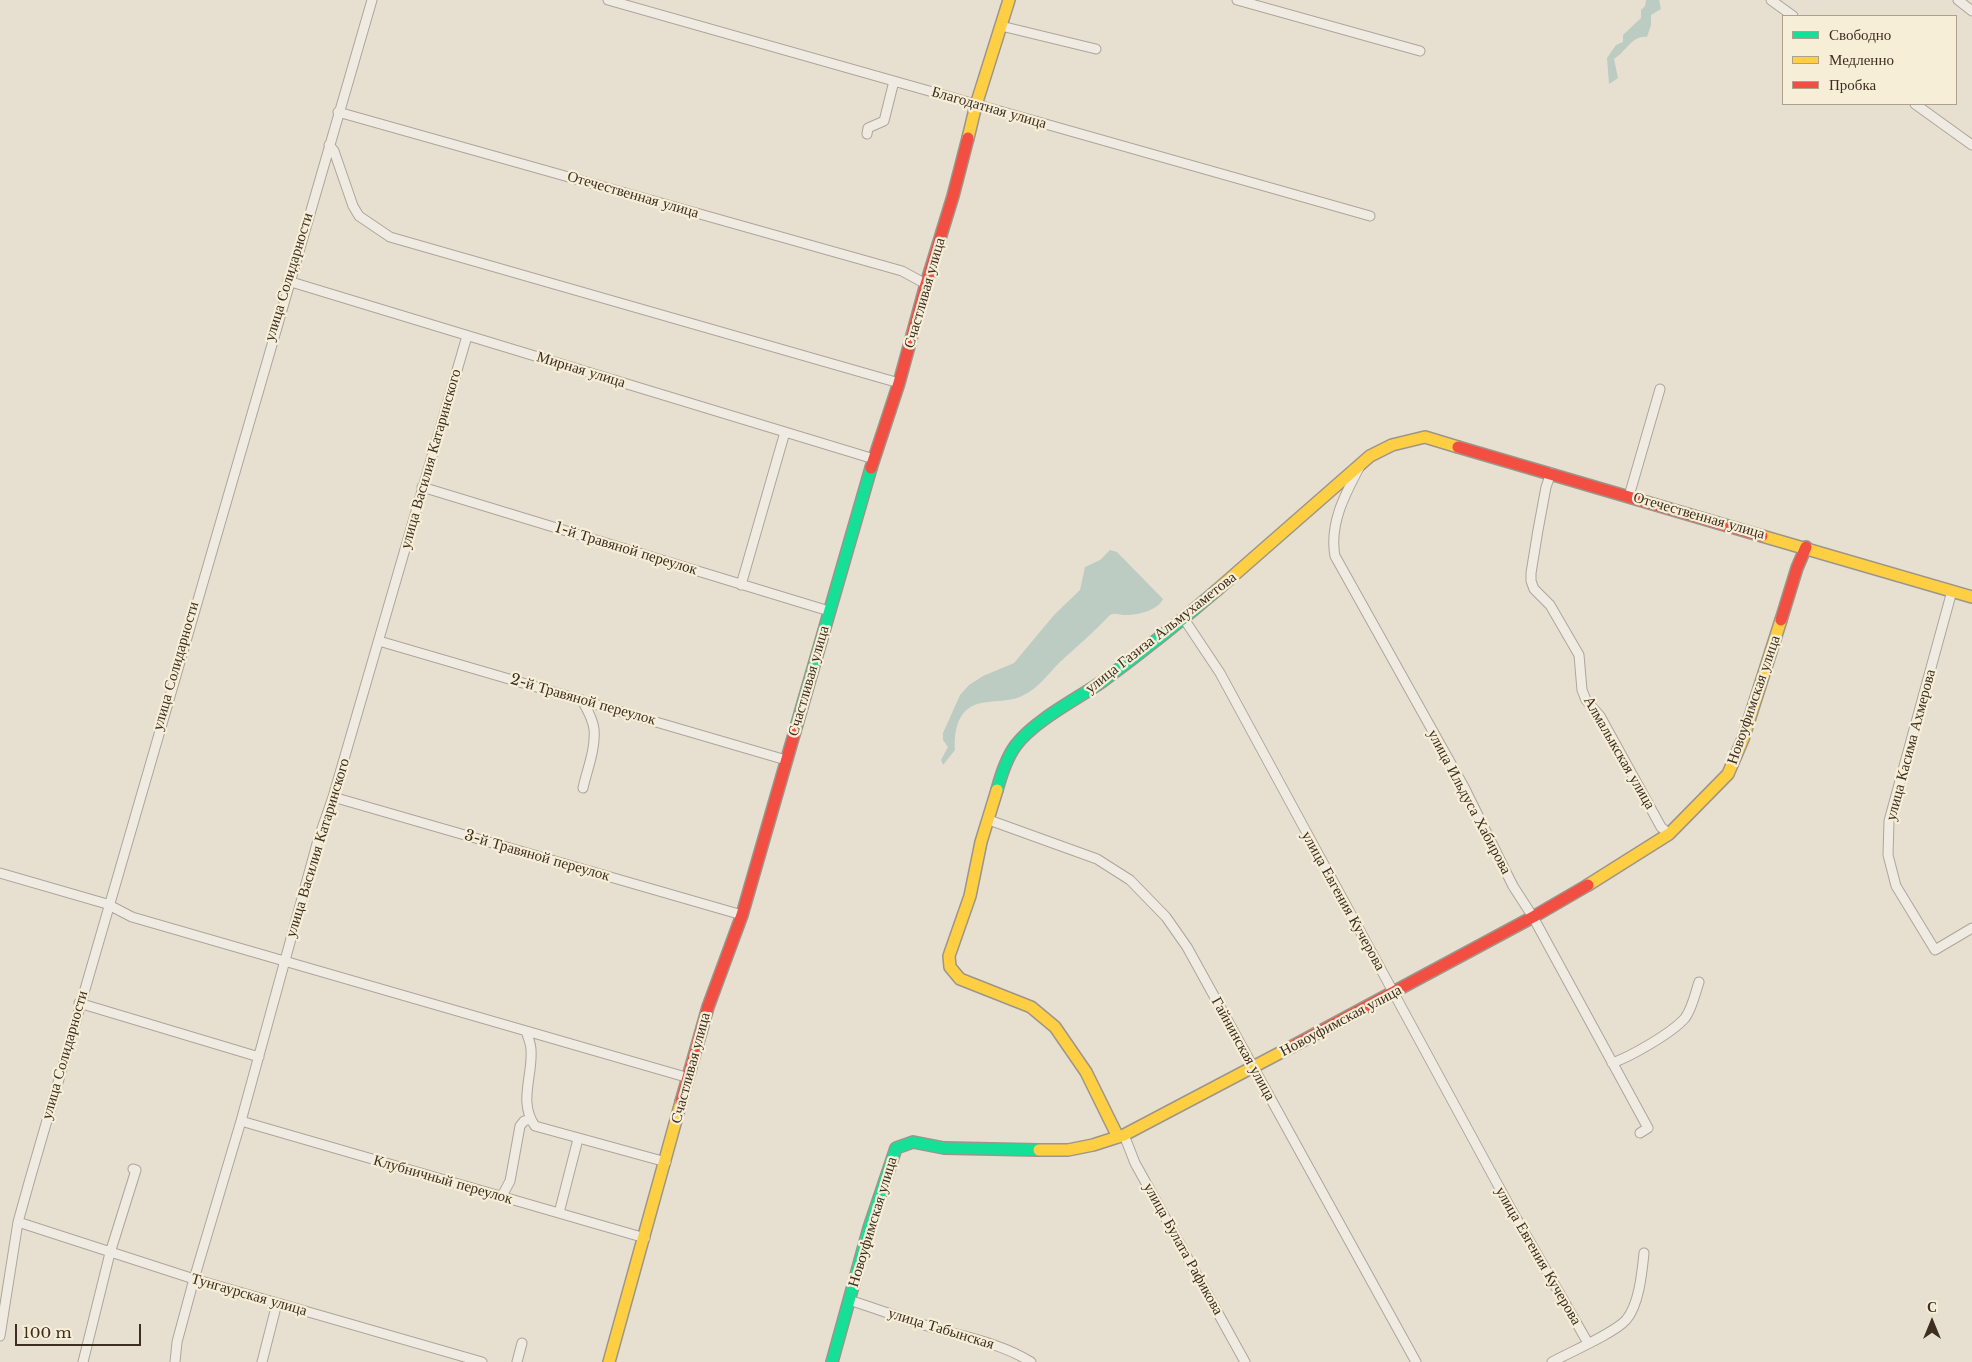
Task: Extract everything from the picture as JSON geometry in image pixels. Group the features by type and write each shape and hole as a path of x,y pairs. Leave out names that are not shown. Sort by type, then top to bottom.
{"street":[{"name":"улица Солидарности","path":"0,1336 18,1222 107,904 288,281 372,0"},
{"name":"Благодатная улица","path":"608,0 1370,216"},
{"name":"Счастливая улица","path":"609,1362 708,1007 742,915 829,611 899,382 953,196 976,104 1009,0"},
{"path":"1237,0 1420,51"},
{"path":"1771,0 1793,15"},
{"path":"1958,0 1972,10"},
{"path":"1001,26 1096,49"},
{"path":"866,134 868,128 884,121 894,81"},
{"path":"1916,105 1972,145"},
{"name":"Отечественная улица","path":"338,112 902,271 926,284"},
{"path":"329,145 334,151 353,206 359,216 390,237 899,382"},
{"name":"Мирная улица","path":"288,281 874,459"},
{"name":"улица Василия Катаринского","path":"175,1362 177,1342 194,1279 241,1121 318,840 333,797 467,336"},
{"path":"1629,496 1660,389"},
{"path":"741,585 785,432"},
{"name":"Отечественная улица","path":"1425,437 1972,596"},
{"name":"улица Газиза Альмухаметова","path":"989,820 1002,773 1016,746 1032,729 1102,681 1184,619 1362,461 1392,444 1425,437"},
{"name":"улица Ильдуса Хабирова","path":"1362,461 1338,513 1333,533 1335,556 1464,787 1513,886 1533,917 1648,1128 1640,1133"},
{"name":"Алмалыкская улица","path":"1550,473 1538,530 1531,581 1534,589 1550,605 1579,655 1582,690 1586,700 1600,716 1661,827 1669,834"},
{"name":"1-й Травяной переулок","path":"422,487 829,611"},
{"name":"Новоуфимская улица","path":"832,1362 869,1228 896,1148 913,1142 944,1148 1068,1150 1093,1145 1121,1136 1253,1068 1533,917 1613,871 1669,834 1728,774 1744,739 1797,568 1806,548"},
{"name":"улица Касима Ахмерова","path":"1952,591 1889,821 1888,855 1896,886 1935,950 1972,928"},
{"name":"улица Евгения Кучерова","path":"1184,619 1220,673 1511,1209 1588,1343"},
{"name":"2-й Травяной переулок","path":"379,641 786,760"},
{"path":"582,700 594,729 593,744 583,788"},
{"name":"3-й Травяной переулок","path":"333,797 742,915"},
{"name":"Гайнинская улица","path":"989,820 1097,858 1130,880 1166,917 1186,947 1416,1362"},
{"name":"улица Булата Рафикова","path":"989,820 981,842 970,896 949,956 950,967 960,978 1031,1007 1055,1027 1086,1072 1245,1362"},
{"path":"0,873 107,904 132,917 688,1078"},
{"path":"1612,1063 1623,1059 1677,1025 1690,1008 1699,982"},
{"path":"79,1003 258,1057"},
{"path":"526,1031 532,1049 526,1098 531,1119 535,1126 666,1162"},
{"path":"498,1196 503,1194 510,1181 520,1126 524,1121 531,1119"},
{"name":"Клубничный переулок","path":"241,1121 645,1238"},
{"path":"559,1213 578,1139"},
{"path":"83,1362 110,1253 136,1170 133,1169"},
{"name":"Тунгаурская улица","path":"18,1222 194,1279 482,1362"},
{"path":"1552,1362 1588,1343 1626,1319 1636,1300 1644,1253"},
{"name":"улица Табынская","path":"849,1300 978,1340 1022,1356 1030,1362"},
{"path":"262,1362 277,1303"},
{"path":"517,1362 522,1343"}],"shaded area":[{"path":"1646,0 1659,0 1661,9 1651,15 1651,25 1647,37 1633,41 1614,59 1618,78 1609,84 1607,58 1616,45 1623,42 1623,35 1641,18 1641,10 1645,6"},
{"path":"1110,550 1117,552 1163,599 1160,603 1156,607 1141,613 1110,615 1028,693 1009,700 981,703 969,708 961,716 959,722 955,739 955,750 943,765 941,760 948,747 943,740 943,733 960,695 969,685 983,676 1014,663 1054,615 1080,590 1085,567 1100,560"}],"traffic: fast":[{"path":"795,731 871,468"},
{"path":"997,790 1002,772 1010,755 1024,736 1057,710 1118,670 1217,590"},
{"path":"832,1362 869,1228 896,1148 913,1142 944,1148 1039,1150"}],"traffic: slow":[{"path":"968,138 976,105 1009,0"},
{"path":"1217,590 1370,456 1392,445 1425,437 1458,447"},
{"path":"1762,536 1972,597"},
{"path":"1588,885 1669,834 1728,774 1743,739 1781,620"},
{"path":"997,790 981,842 970,896 949,956 950,967 960,979 1031,1007 1055,1027 1086,1072 1118,1137"},
{"path":"1039,1150 1068,1150 1093,1145 1124,1135 1291,1047"},
{"path":"609,1362 681,1102"}],"traffic: jam":[{"path":"871,468 899,383 968,138"},
{"path":"1458,447 1762,536"},
{"path":"1781,620 1797,568 1806,547"},
{"path":"681,1102 708,1007 742,915 795,731"},
{"path":"1291,1047 1533,917 1588,885"}]}
